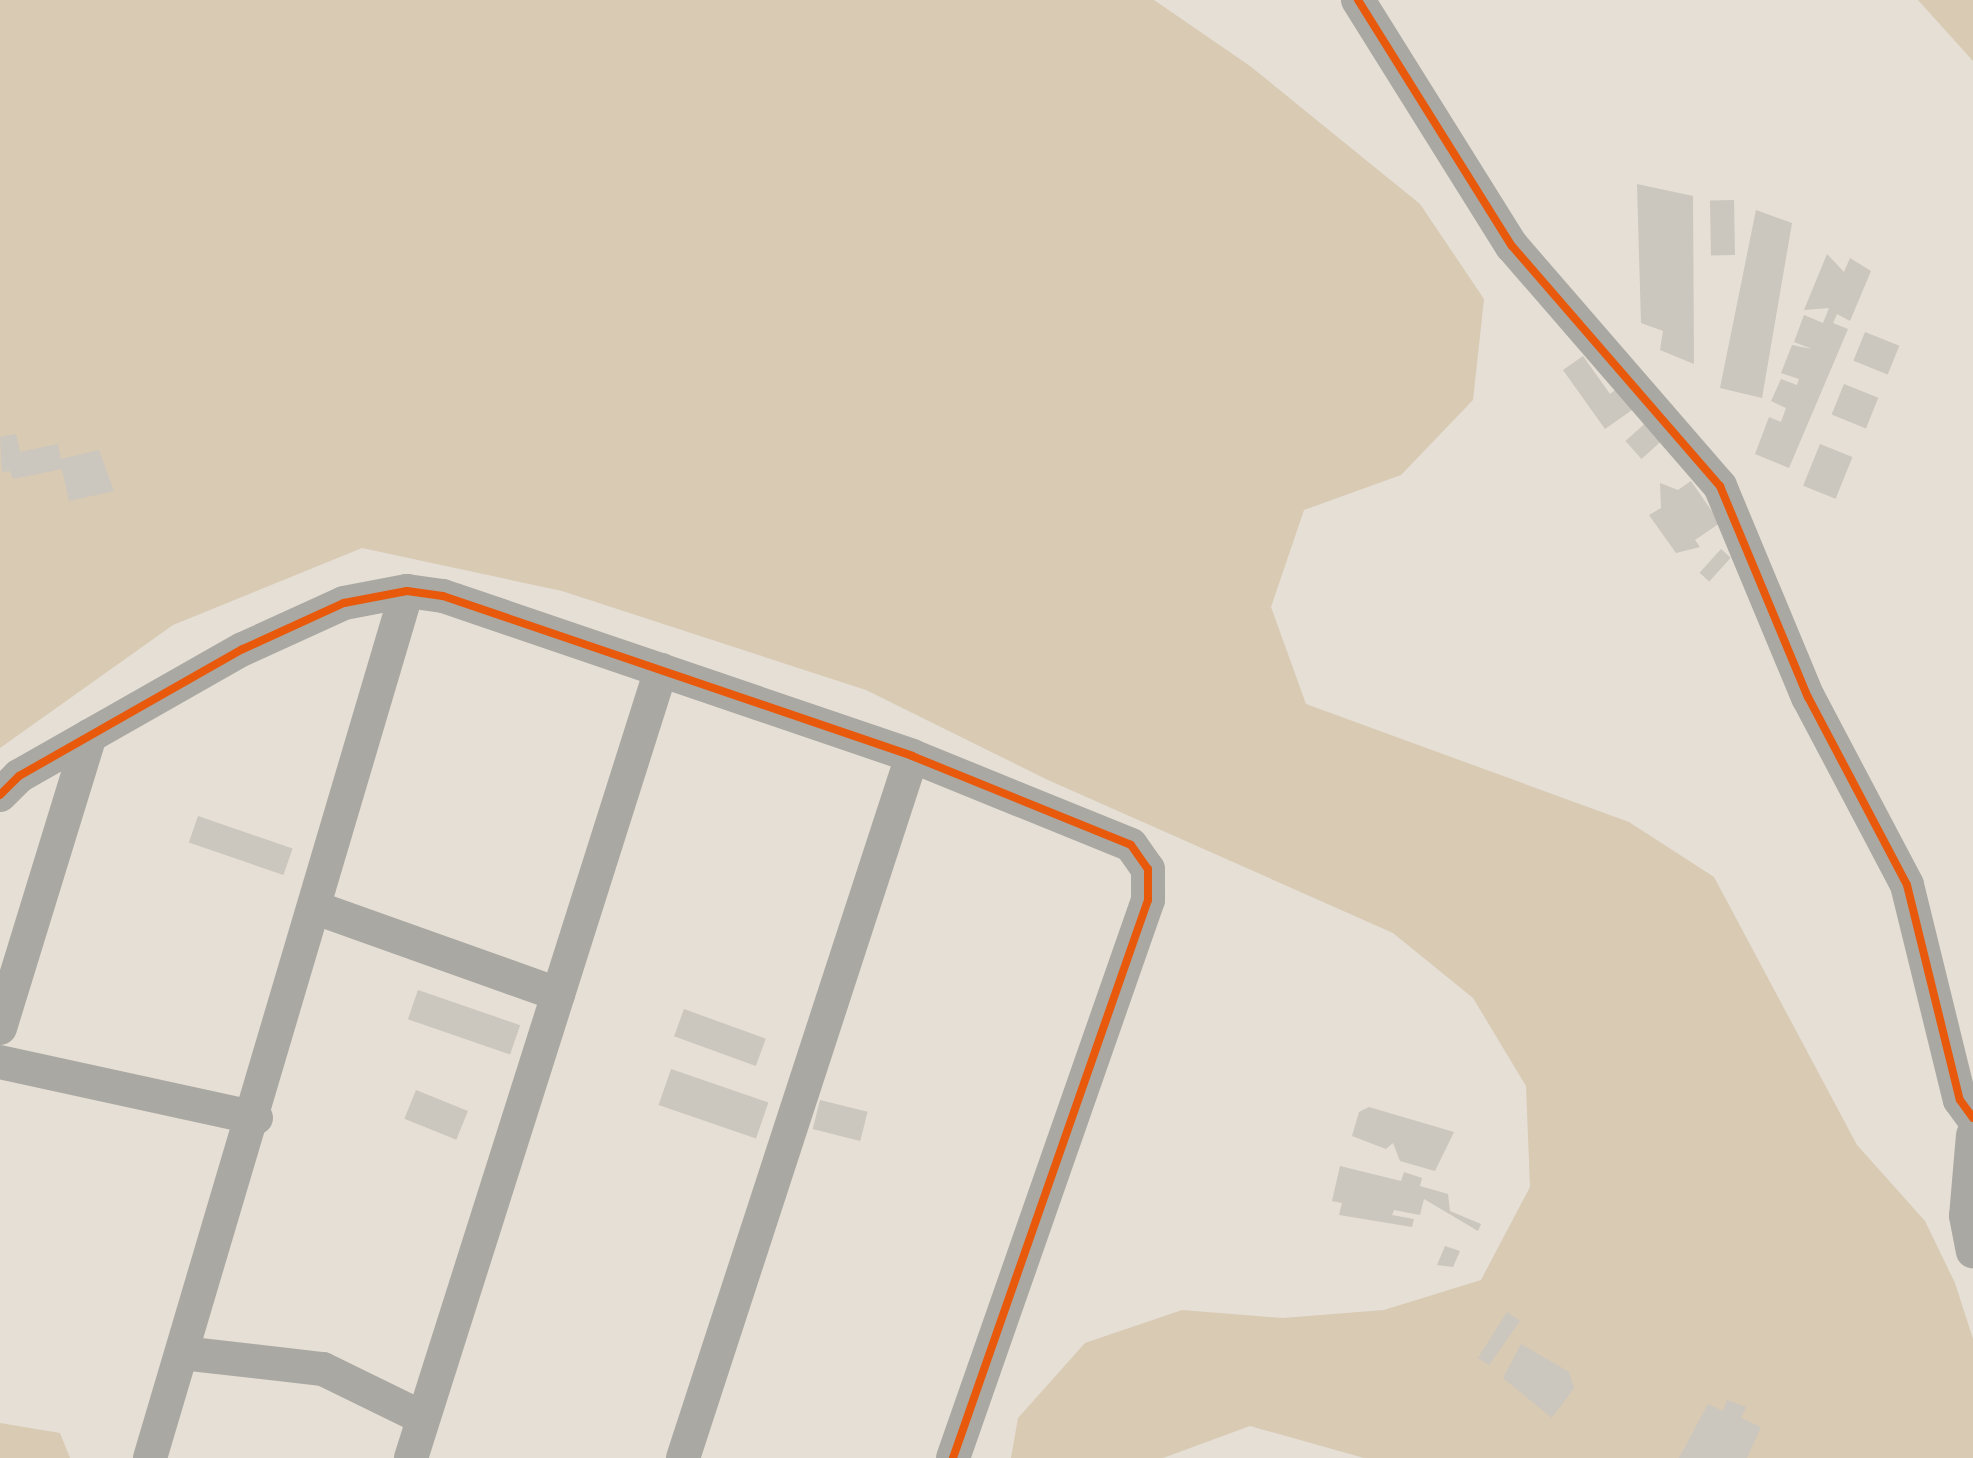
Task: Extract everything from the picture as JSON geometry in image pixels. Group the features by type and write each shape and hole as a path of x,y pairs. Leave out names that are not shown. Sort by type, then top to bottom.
{"street":[{"path":"1358,0 1512,246 1720,486 1808,697 1907,885 1960,1100 1973,1118"},
{"path":"150,1458 256,1118 407,591"},
{"path":"0,795 19,776 243,649 344,603 407,591 443,596 912,756 1131,845 1148,869 1148,900 953,1458"},
{"path":"411,1458 661,670"},
{"path":"0,1028 90,736"},
{"path":"683,1458 912,756"},
{"path":"316,908 558,994"},
{"path":"0,1062 256,1118"},
{"path":"1973,1135 1966,1216 1973,1251"},
{"path":"182,1353 323,1369 423,1418"}],"shaded area":[{"path":"0,0 1154,0 1250,66 1420,204 1484,299 1473,400 1401,475 1304,510 1271,607 1306,704 1629,822 1714,877 1857,1145 1925,1221 1955,1283 1973,1339 1973,1458 1364,1458 1250,1426 1163,1458 1011,1458 1018,1418 1085,1343 1182,1310 1283,1318 1384,1310 1481,1280 1530,1187 1526,1086 1473,998 1393,933 1048,780 866,690 562,591 362,548 173,625 0,748"},
{"path":"1918,0 1973,0 1973,61"},
{"path":"0,1423 60,1433 70,1458 0,1458"}],"building":[{"path":"1637,184 1693,196 1694,364 1660,350 1663,331 1641,323"},
{"path":"1710,200 1734,200 1735,255 1711,255"},
{"path":"1756,210 1792,223 1762,398 1720,388"},
{"path":"1827,254 1844,272 1850,258 1871,271 1850,321 1837,314 1833,323 1848,329 1789,468 1755,454 1769,417 1781,422 1786,408 1771,401 1781,379 1797,385 1799,379 1781,373 1792,345 1812,349 1794,342 1804,315 1823,323 1829,308 1804,310"},
{"path":"1865,332 1899,346 1888,375 1853,361"},
{"path":"1583,356 1610,394 1618,388 1632,410 1605,429 1563,370"},
{"path":"1844,384 1878,398 1866,428 1832,415"},
{"path":"1650,419 1666,437 1642,459 1625,441"},
{"path":"16,434 20,452 58,444 61,459 99,450 114,491 69,501 62,469 13,479 10,471 2,472 0,437"},
{"path":"1820,444 1852,457 1836,499 1803,486"},
{"path":"1691,481 1720,523 1695,540 1700,547 1676,553 1649,515 1661,508 1660,483 1678,490"},
{"path":"1721,549 1731,558 1709,581 1700,573"},
{"path":"198,816 293,849 283,875 189,842"},
{"path":"418,990 520,1025 510,1054 408,1019"},
{"path":"684,1009 766,1039 756,1066 674,1036"},
{"path":"671,1069 768,1103 756,1138 659,1105"},
{"path":"416,1090 468,1111 456,1140 404,1119"},
{"path":"820,1100 868,1112 860,1141 813,1129"},
{"path":"1369,1107 1454,1132 1435,1171 1400,1161 1393,1143 1386,1149 1352,1136 1359,1112"},
{"path":"1340,1166 1401,1181 1404,1172 1422,1178 1420,1186 1448,1194 1450,1211 1481,1224 1478,1231 1424,1199 1420,1215 1394,1210 1392,1215 1414,1219 1412,1227 1339,1215 1342,1203 1332,1201"},
{"path":"1445,1246 1460,1251 1453,1267 1437,1265"},
{"path":"1507,1312 1520,1321 1489,1365 1478,1358"},
{"path":"1521,1344 1569,1372 1574,1388 1552,1418 1503,1378"},
{"path":"1727,1400 1746,1407 1741,1418 1761,1427 1747,1458 1679,1458 1708,1404 1723,1411"}],"cycle path":[{"path":"1358,0 1512,246 1720,486 1808,697 1907,885 1960,1100 1973,1118"},
{"path":"0,795 19,776 243,649 344,603 407,591 443,596 912,756 1131,845 1148,869 1148,900 953,1458"}]}
